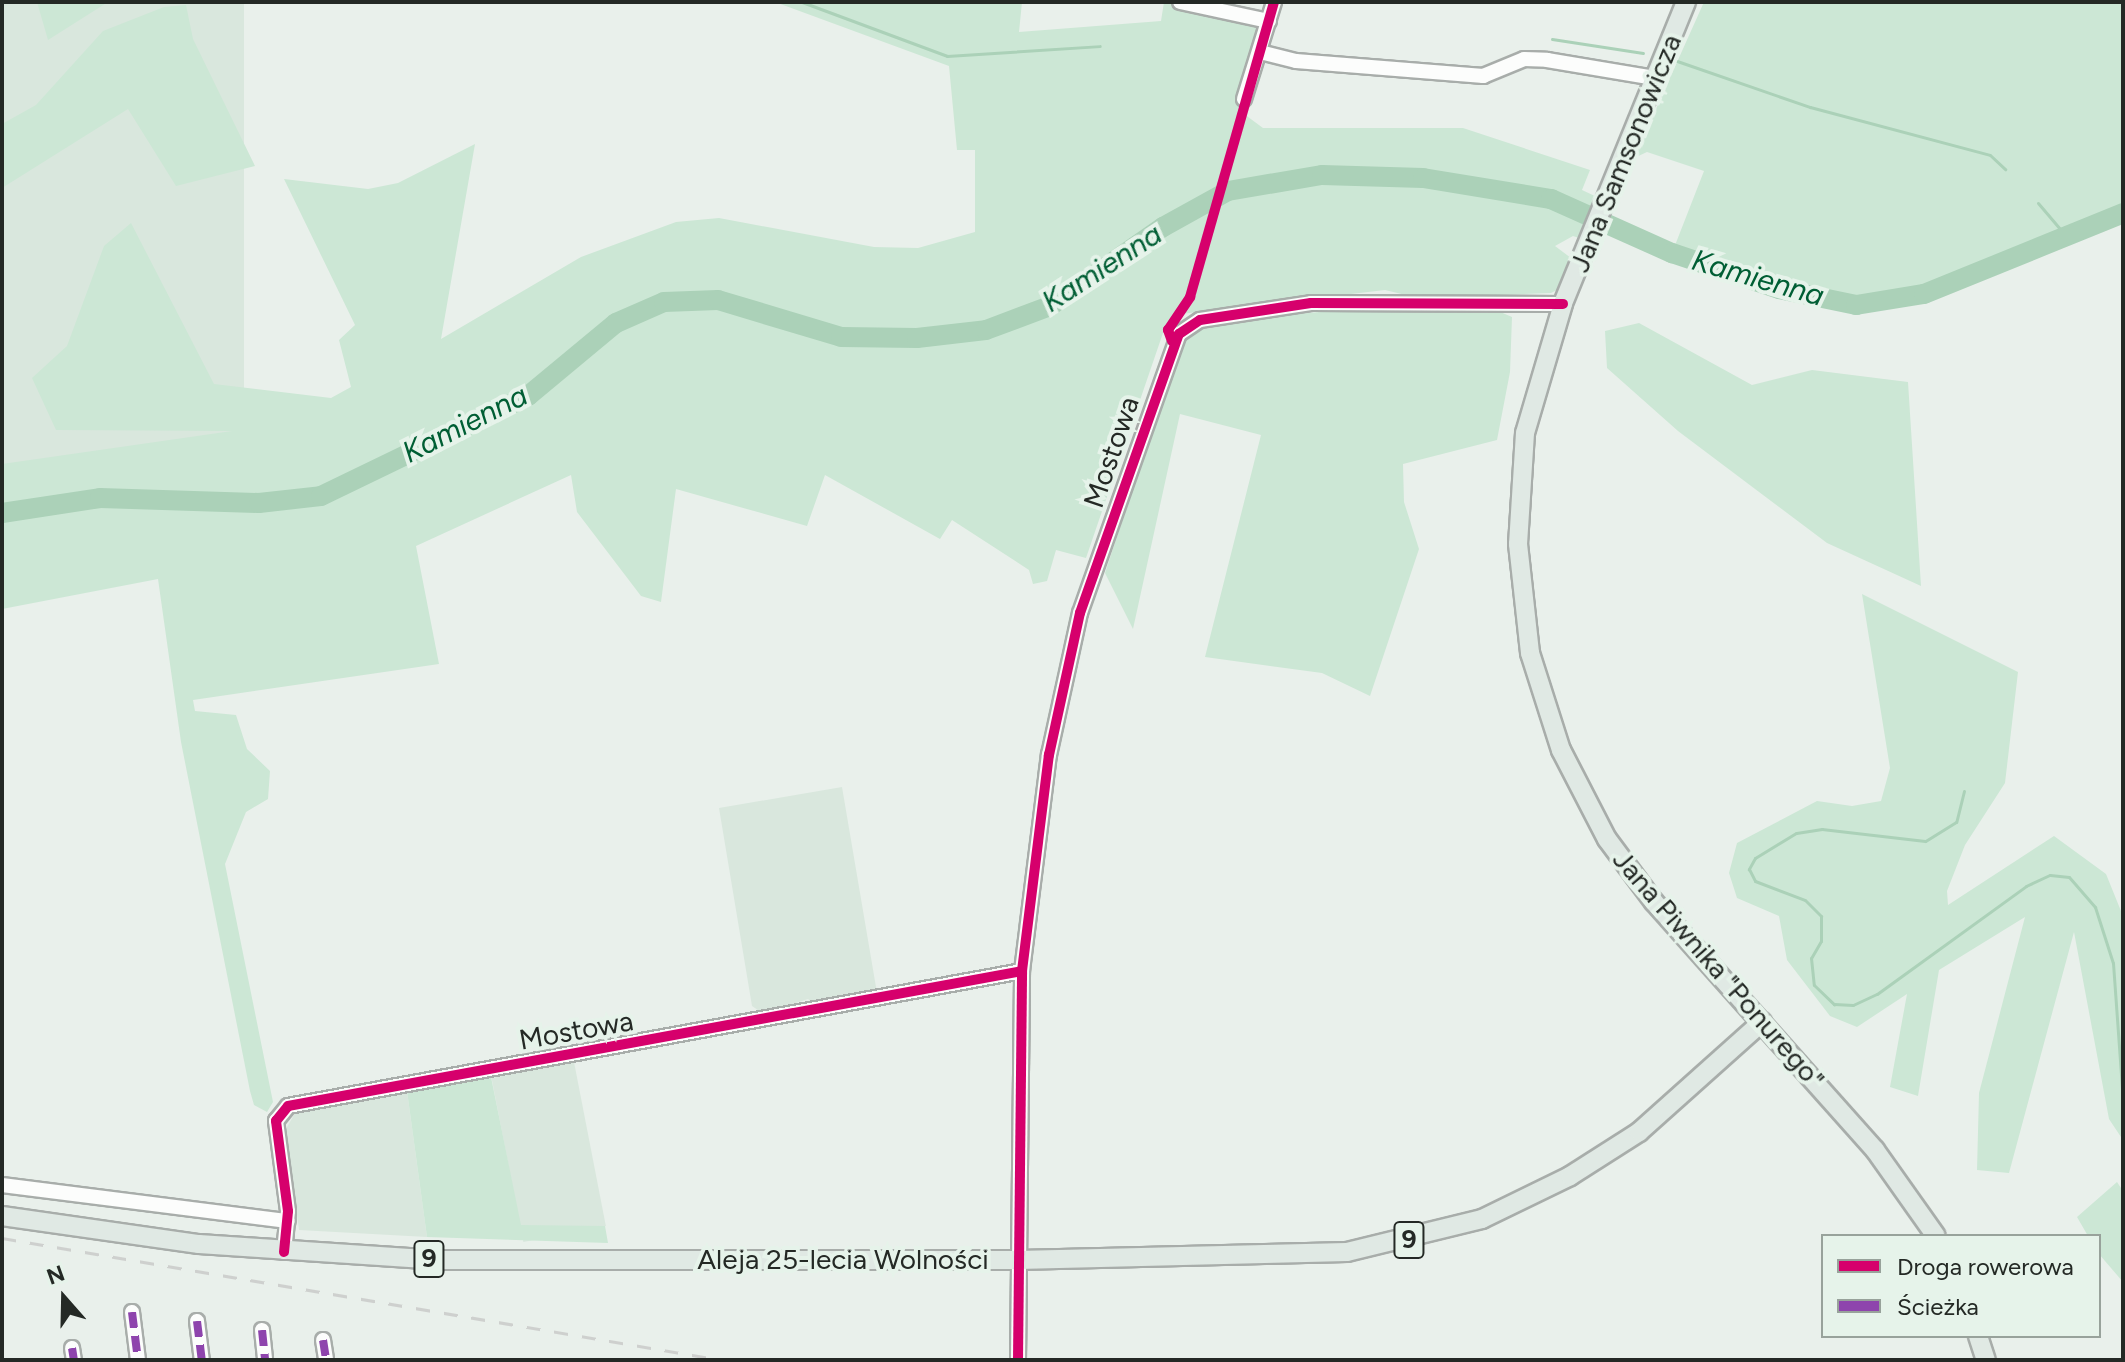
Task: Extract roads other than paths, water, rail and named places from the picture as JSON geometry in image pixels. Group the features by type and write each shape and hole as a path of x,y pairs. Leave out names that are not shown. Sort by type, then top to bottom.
{"main road":[{"name":"Jana Samsonowicza","path":"1563,304 1686,2"},
{"name":"Jana Piwnika \"Ponurego\"","path":"1563,304 1525,433 1519,489 1521,584 1538,683 1561,750 1607,839 1654,902 1875,1150 1935,1234"},
{"name":"Aleja 25-lecia Wolności","path":"2,1216 284,1252 452,1260 1018,1260 1347,1252 1482,1219 1620,1146 1762,1022"},
{"path":"1979,1338 1986,1360"}],"street":[{"path":"1180,2 1269,21"},
{"path":"1244,99 1274,2"},
{"path":"1260,52 1296,61 1483,76 1524,59 1547,60 1655,78"},
{"name":"Mostowa","path":"1018,1360 1022,971 1047,769 1071,645 1179,334 1200,320 1311,303 1563,304"},
{"name":"Mostowa","path":"284,1252 288,1221 276,1121 288,1106 1022,971"},
{"path":"2,1185 288,1221"},
{"path":"132,1312 138,1360"},
{"path":"197,1321 202,1360"},
{"path":"262,1330 265,1360"},
{"path":"323,1340 326,1360"}],"waterway":[{"path":"802,2 947,56 1100,46"},
{"path":"1552,39 1643,53"},
{"path":"1677,61 1810,107 1990,155 2005,169"},
{"name":"Kamienna","path":"2,513 100,498 259,503 321,496 528,396 616,323 664,302 718,300 841,337 917,338 986,330 1050,306 1163,227 1228,191 1322,175 1423,178 1551,199 1672,253 1779,289 1856,305 1924,294 2123,213"},
{"path":"2038,203 2066,236"},
{"path":"1964,791 1956,822 1925,841 1822,829 1796,833 1755,858 1749,869 1755,881 1805,900 1821,916 1821,941 1811,958 1814,985 1834,1004 1853,1005 1877,994 2026,886 2050,875 2069,877 2095,907 2113,963 2123,1101"}],"railway":[{"path":"2,1238 722,1360"}]}
